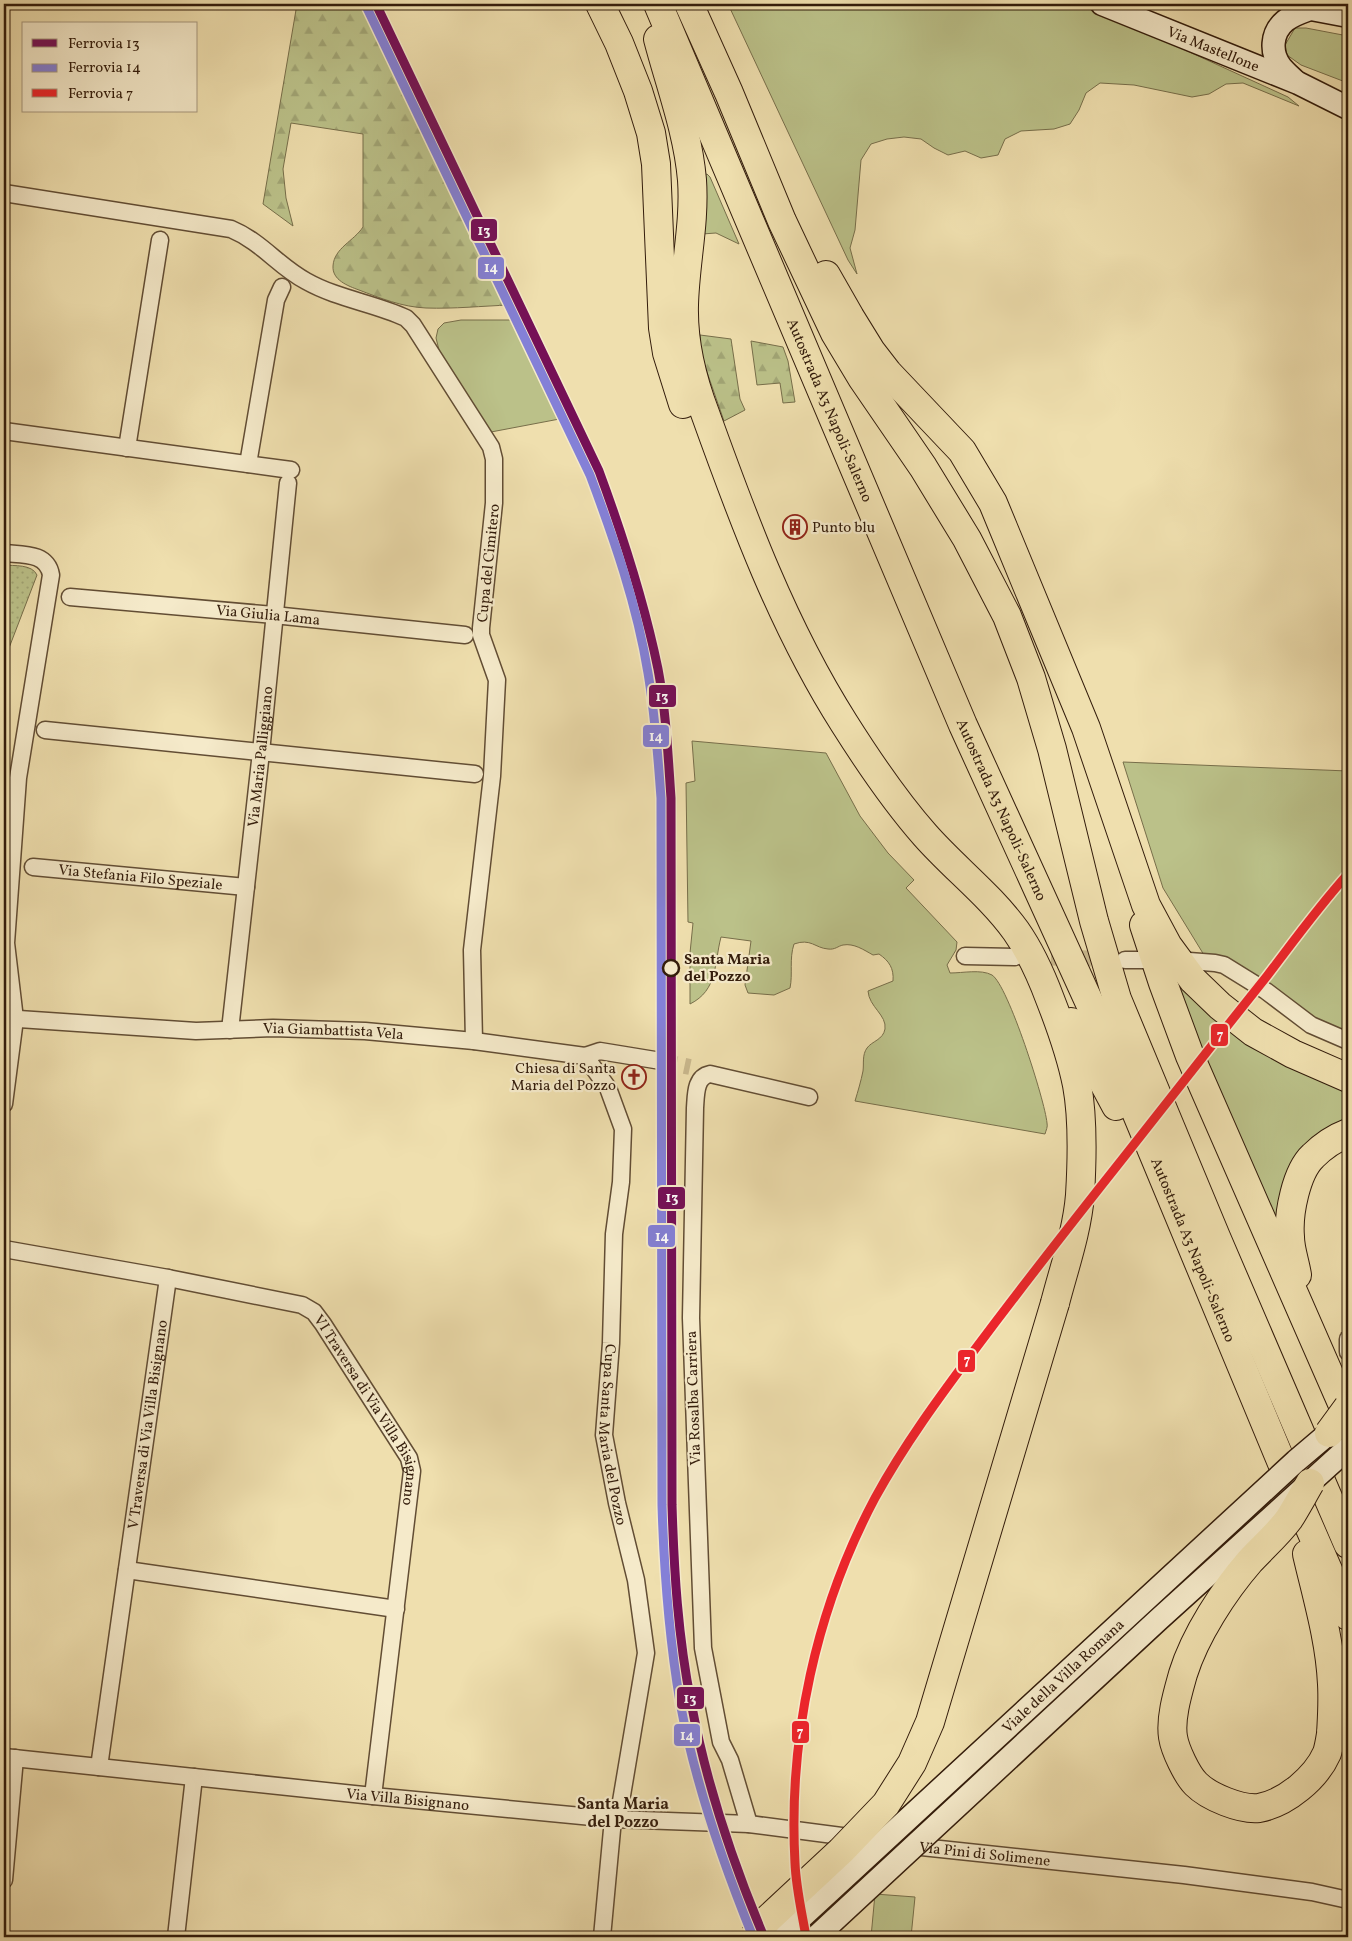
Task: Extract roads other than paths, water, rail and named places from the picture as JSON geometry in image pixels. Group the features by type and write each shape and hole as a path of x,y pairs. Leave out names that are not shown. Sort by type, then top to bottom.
{"highway":[{"path":"600,4 632,75 651,133 673,317 696,389 773,590 815,675 872,765 923,834 1004,916 1021,952 1092,1060 1201,1269"},
{"path":"648,4 682,125 692,179 691,244 673,317"},
{"name":"Autostrada A3 Napoli-Salerno","path":"658,4 966,733 1102,1030 1201,1269 1300,1484 1348,1616"},
{"name":"Autostrada A3 Napoli-Salerno","path":"689,4 729,93 782,220 835,332 862,378 923,467 967,538 1007,616 1031,678 1052,749 1094,921 1117,999 1212,1228 1348,1544"},
{"path":"729,93 776,171 827,276 866,342 888,373 962,451 993,503 1086,728 1146,906 1168,946 1193,980 1220,1006 1253,1032 1293,1054 1348,1078"},
{"path":"1113,808 1146,933 1190,1056 1307,1325 1343,1429"},
{"path":"754,1937 768,1919 841,1851 886,1804 912,1763 930,1722 1055,1303 1075,1229 1080,1197 1081,1143 1078,1088 1064,1034 1044,982 1021,952"},
{"path":"1307,1325 1290,1237 1290,1212 1298,1182 1311,1157 1335,1138 1348,1133"},
{"path":"1343,1429 1348,1407"},
{"path":"1300,1484 1332,1684 1331,1734 1326,1753 1316,1771 1281,1801 1257,1808 1232,1804 1215,1797 1196,1784 1183,1764 1173,1737 1174,1718 1183,1673 1208,1619 1249,1562 1288,1520 1300,1484"}],"main road":[{"name":"Via Mastellone","path":"1102,4 1298,83 1348,108"},
{"path":"1284,4 1348,16"},
{"name":"Via Mastellone","path":"1298,83 1281,68 1274,54 1274,42 1277,31 1285,21 1310,9"},
{"name":"Viale della Villa Romana","path":"816,1937 1158,1620 1300,1484 1343,1429"},
{"name":"Viale della Villa Romana","path":"780,1937 1343,1429"}],"street":[{"name":"Cupa del Cimitero","path":"4,193 231,229 248,236 290,271 305,280 335,294 406,318 413,325 491,447 494,459 494,503 481,635 497,680 492,776 472,950 474,1041"},
{"path":"126,448 160,240"},
{"path":"4,431 248,464 276,300 282,287"},
{"name":"Via Maria Palliggiano","path":"230,1030 289,477 248,464"},
{"path":"4,553 38,557 47,564 51,575 18,778 6,943 10,1018 4,1104"},
{"name":"Via Giulia Lama","path":"70,597 274,615 465,635"},
{"path":"45,730 475,774"},
{"name":"Via Stefania Filo Speziale","path":"33,867 246,887"},
{"path":"965,956 1021,952"},
{"path":"1125,960 1146,960"},
{"path":"1189,961 1224,965 1266,991 1311,1025 1327,1034 1348,1041"},
{"name":"Via Giambattista Vela","path":"10,1018 196,1031 273,1028 365,1031 474,1041 585,1056 600,1051 661,1061"},
{"name":"Cupa Santa Maria del Pozzo","path":"585,1056 608,1088 623,1129 620,1182 614,1234 611,1343 604,1435 617,1503 636,1580 646,1653 618,1819 602,1937"},
{"name":"Via Rosalba Carriera","path":"749,1824 730,1760 721,1742 702,1648 691,1318 694,1108 700,1080 697,1071 809,1097"},
{"name":"VI Traversa di Via Villa Bisignano","path":"4,1249 168,1278 302,1305 314,1312 323,1324 409,1458 412,1471 374,1796"},
{"name":"V Traversa di Via Villa Bisignano","path":"99,1766 168,1278"},
{"path":"1348,1339 1348,1352"},
{"path":"127,1570 396,1609"},
{"path":"4,1880 9,1758"},
{"name":"Via Villa Bisignano","path":"9,1758 618,1819"},
{"path":"176,1937 194,1777"},
{"name":"Via Pini di Solimene","path":"618,1819 749,1824 894,1844 1184,1875 1312,1892 1348,1900"}],"tunnel":[{"path":"1027,957 1112,959"},
{"path":"661,1061 690,1067"}],"rail line":[{"name":"13","path":"376,4 599,471 632,569 658,669 665,717 671,798 672,1505 677,1604 687,1678 704,1762 731,1851 764,1937"},
{"name":"14","path":"367,8 590,475 608,523 638,622 650,688 661,798 662,1505 668,1604 680,1702 693,1762 720,1851 753,1937"},
{"name":"7","path":"806,1937 796,1872 794,1816 796,1768 802,1721 810,1675 822,1629 854,1540 875,1498 923,1421 994,1324 1316,911 1348,874"}],"place":[{"name":"Punto blu","path":"795,527"},
{"name":"Santa Maria del Pozzo","path":"671,968"},
{"name":"Chiesa di Santa Maria del Pozzo","path":"634,1077"}],"district":[{"name":"Santa Maria del Pozzo","path":"623,1812"}]}
